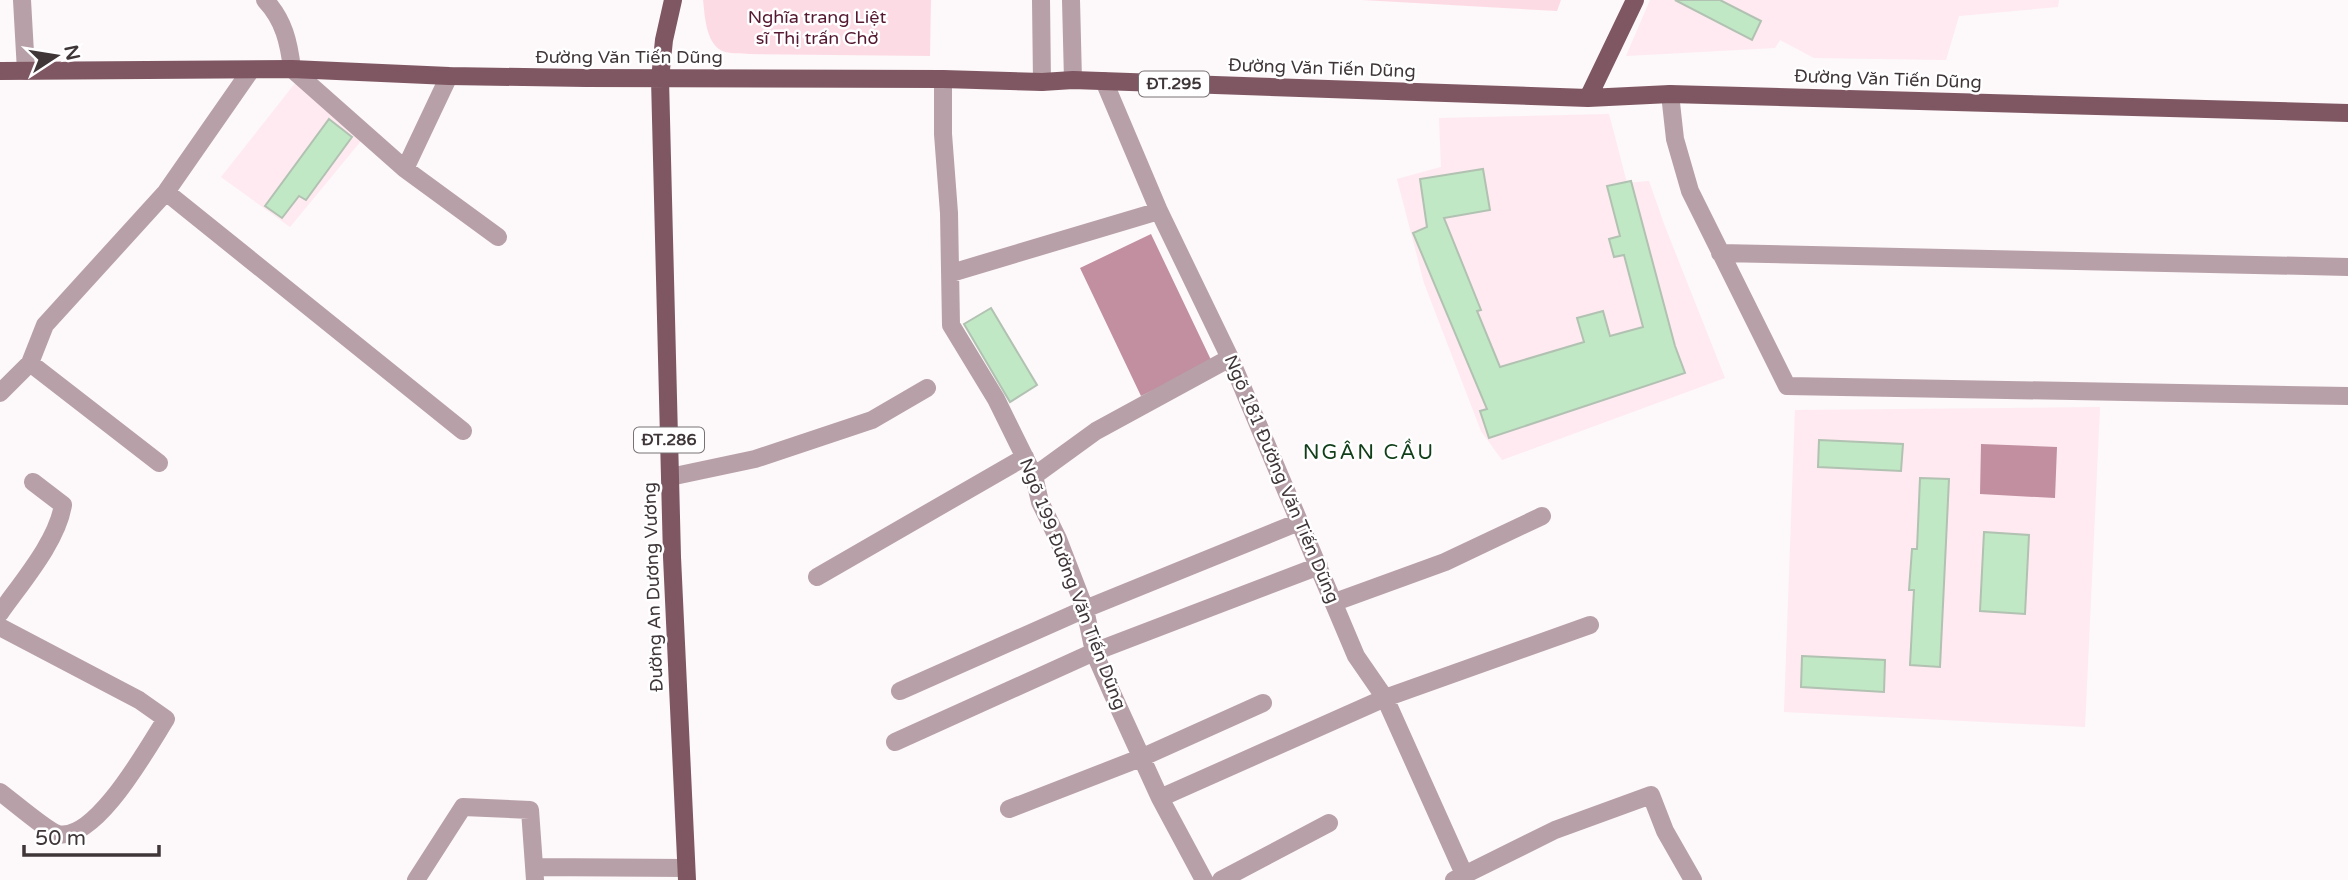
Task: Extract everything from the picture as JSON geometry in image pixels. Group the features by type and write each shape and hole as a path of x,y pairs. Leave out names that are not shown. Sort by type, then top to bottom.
{"main road":[{"name":"Đường An Dương Vương","path":"673,0 664,40 660,79 670,477 687,874"},
{"path":"1588,98 1635,0"},
{"name":"Đường Văn Tiến Dũng","path":"0,71 292,69 449,76 660,79 1073,80 1588,98 1670,94 2348,113"}],"street":[{"path":"6,0 20,0 26,71"},
{"path":"265,0 274,9 288,39 292,69 405,169 498,237"},
{"path":"1041,0 1042,82"},
{"path":"1071,0 1073,80"},
{"path":"0,393 30,363 45,325 166,192 251,70"},
{"path":"405,169 449,76"},
{"name":"Ngõ 199 Đường Văn Tiến Dũng","path":"943,79 943,134 951,273 950,325 996,399 1034,476 1040,502 1058,539 1085,609 1094,652 1160,798 1204,880"},
{"name":"Ngõ 181 Đường Văn Tiến Dũng","path":"1104,81 1159,211 1230,358 1356,656 1385,698 1459,877"},
{"path":"1670,94 1675,139 1689,191 1787,386 2348,396"},
{"path":"166,192 463,431"},
{"path":"951,273 1159,211"},
{"path":"1720,253 2348,267"},
{"path":"1034,476 1096,431 1230,358"},
{"path":"30,363 159,463"},
{"path":"670,477 755,459 872,420 927,388"},
{"path":"817,577 1025,457"},
{"path":"0,613 46,546 61,518 63,505 33,482"},
{"path":"1335,602 1445,562 1542,516"},
{"path":"900,691 1085,609 1299,522"},
{"path":"895,742 1094,652 1319,566"},
{"path":"1160,798 1385,698 1590,625"},
{"path":"0,628 138,700 166,719 130,775 92,821 75,833 57,834 0,792"},
{"path":"1009,809 1143,757 1263,703"},
{"path":"1459,877 1555,830 1651,795 1665,831 1693,880"},
{"path":"416,880 463,807 530,810 535,874 687,874"},
{"path":"1221,880 1329,823"}],"shaded area":[{"path":"1650,0 2059,0 2058,7 1959,16 1946,60 1814,58 1780,40 1775,48 1626,56"},
{"path":"296,82 361,141 290,227 221,177"},
{"path":"1609,114 1627,183 1649,181 1725,378 1502,460 1481,431 1424,283 1397,179 1441,167 1439,118"},
{"path":"1151,234 1212,362 1141,396 1080,268"},
{"path":"2100,407 2085,727 1784,712 1795,410"},
{"path":"1981,444 2057,447 2055,498 1980,494"}],"green space":[{"name":"Nghĩa trang Liệt sĩ Thị trấn Chờ","path":"703,0 931,0 930,56 725,52 714,44 710,37"},
{"path":"1362,0 1561,0 1557,11"}],"building":[{"path":"1675,0 1720,0 1761,21 1752,40"},
{"path":"329,119 352,137 306,200 299,196 282,218 265,206"},
{"path":"1483,169 1490,210 1444,218 1481,310 1477,311 1500,367 1584,342 1577,318 1603,311 1610,336 1643,327 1624,255 1614,257 1609,239 1620,236 1607,186 1631,181 1675,346 1685,373 1489,438 1480,411 1487,409 1413,233 1427,227 1420,179"},
{"path":"991,308 1037,385 1010,402 964,324"},
{"path":"1819,440 1903,444 1901,471 1818,467"},
{"path":"1920,478 1949,479 1940,667 1910,665 1914,590 1909,590 1912,549 1917,549"},
{"path":"1984,532 2029,535 2025,614 1980,611"},
{"path":"1802,656 1885,660 1884,692 1801,687"}],"district":[{"name":"NGÂN CẦU","path":"1369,452"}]}
